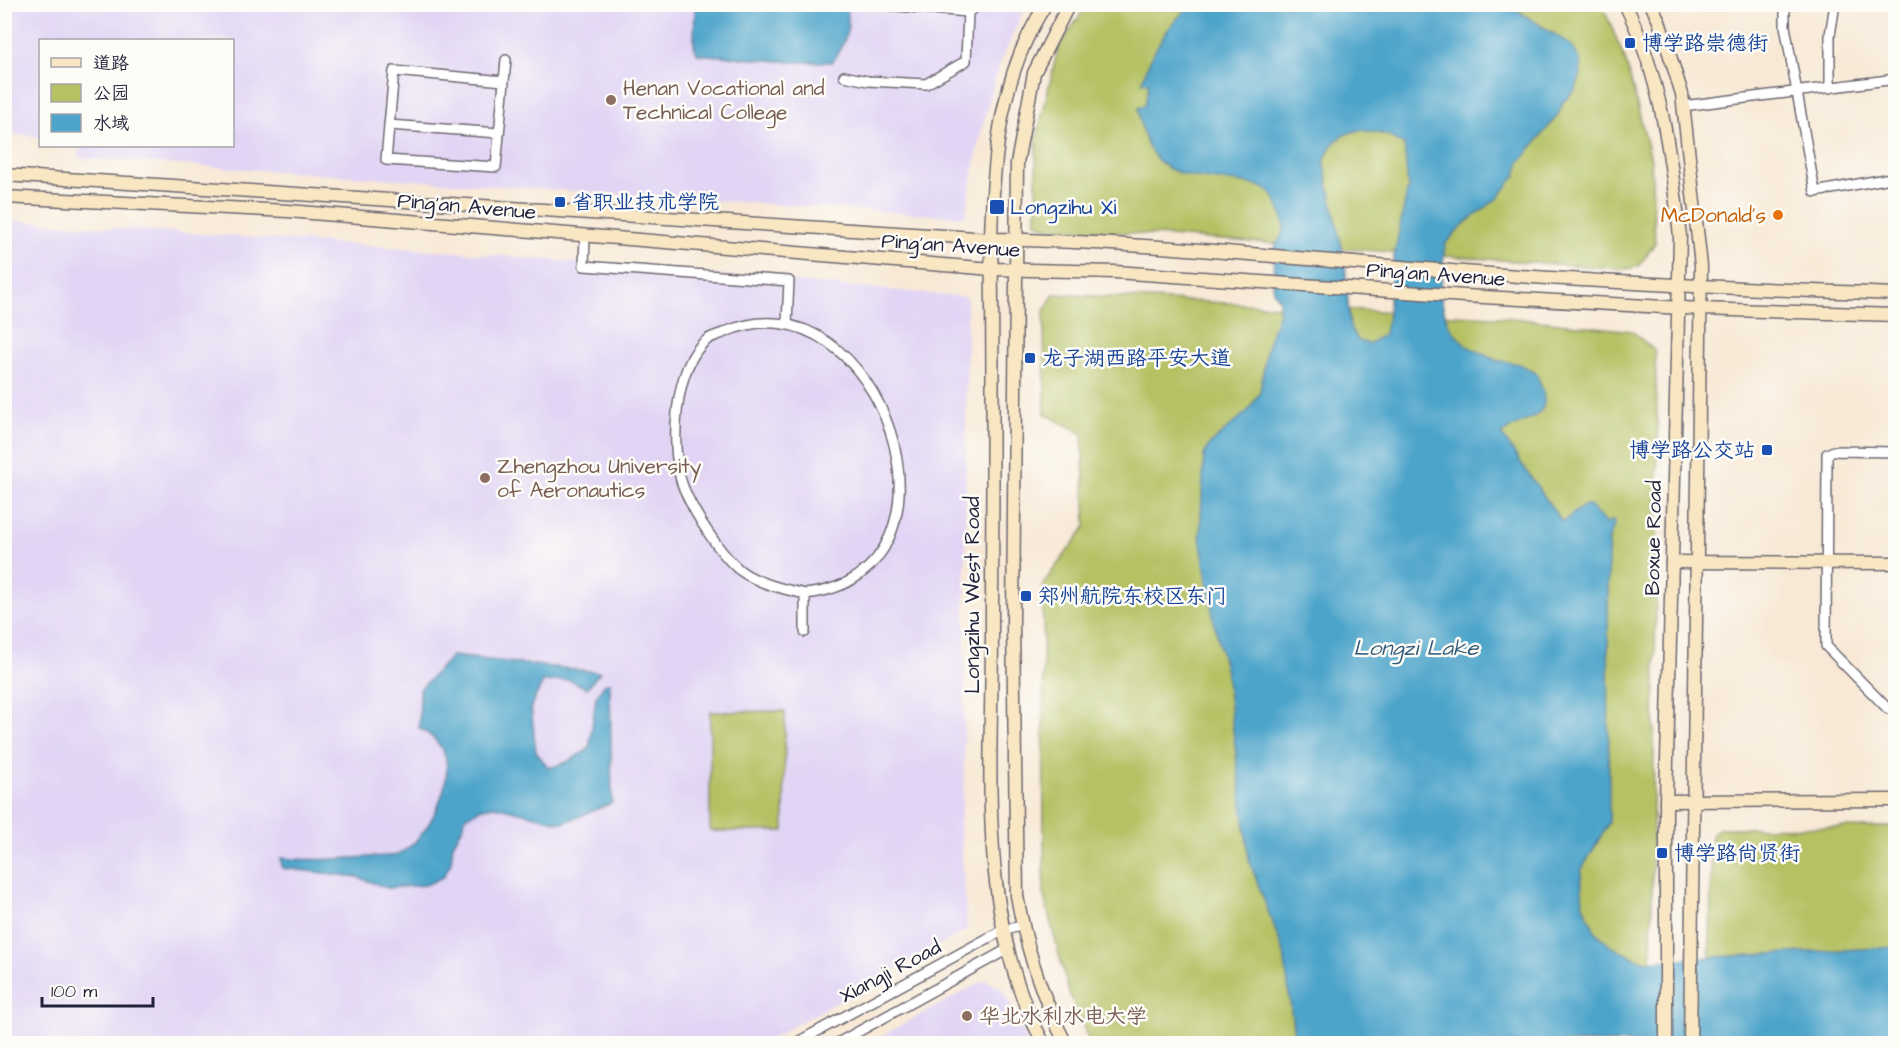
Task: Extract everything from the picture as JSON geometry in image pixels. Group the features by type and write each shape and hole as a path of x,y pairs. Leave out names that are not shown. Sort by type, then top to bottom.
{"main road":[{"name":"Longzihu West Road","path":"1044,1044 1032,1022 1003,930 991,817 991,239 992,182 1004,101 1033,24 1046,4"},
{"name":"Longzihu West Road","path":"1066,1044 1051,1015 1022,926 1017,896 1013,625 1017,163 1034,74 1069,4"},
{"name":"Boxue Road","path":"1625,4 1640,33 1659,101 1672,167 1680,236 1666,801 1668,945 1666,1044"},
{"path":"1651,4 1659,21 1683,106 1692,166 1701,287 1690,1044"},
{"name":"Ping'an Avenue","path":"4,175 991,239 1134,245 1465,272 1701,287 1896,294"},
{"name":"Ping'an Avenue","path":"4,197 288,211 992,269 1114,272 1678,308 1896,315"},
{"path":"1672,562 1697,564 1896,563"},
{"path":"1666,801 1896,800"}],"street":[{"path":"874,4 968,12 981,4"},
{"path":"1785,4 1785,26 1815,192 1896,177"},
{"path":"1830,88 1830,35 1834,4"},
{"path":"844,76 868,81 926,84 966,61 968,12"},
{"path":"504,81 394,71 386,160 496,167 506,60"},
{"path":"1683,106 1896,79"},
{"path":"389,125 499,133"},
{"path":"585,235 584,266 789,281 787,324"},
{"path":"746,323 787,324 821,339 849,357 863,377 891,429 899,460 900,491 896,519 888,541 877,560 857,578 821,593 805,594 775,587 741,570 713,538 683,488 677,450 676,406 686,368 706,340 746,323"},
{"path":"1896,452 1834,451 1827,454 1826,564 1826,646 1888,710 1896,710"},
{"path":"805,594 805,632"},
{"name":"Xiangji Road","path":"794,1044 1003,930 1022,926"},
{"name":"Xiangji Road","path":"836,1044 1008,949"}],"shaded area":[{"name":"Henan Vocational and Technical College","path":"4,5 1026,5 998,68 981,132 965,217 78,158 79,147 234,147 234,39 39,39 39,137 5,134"},
{"name":"Zhengzhou University of Aeronautics","path":"4,220 459,252 967,297 964,787 960,822 967,930 763,1043 5,1043"},
{"name":"华北水利水电大学","path":"985,980 1003,989 1029,1043 868,1043"}],"green space":[{"path":"1602,4 1626,62 1651,159 1655,243 1639,266 1626,269 1045,227 1036,222 1036,141 1058,48 1087,5"},
{"path":"1054,294 1512,318 1632,331 1655,351 1658,442 1650,1043 1090,1043 1069,993 1044,897 1043,584 1086,526 1082,433 1045,414 1044,311"},
{"path":"785,711 784,831 710,831 710,712"},
{"path":"1895,827 1895,1043 1708,1044 1712,834 1720,828"}],"water":[{"path":"695,5 846,5 848,28 841,49 832,62 791,62 697,54 694,45"},
{"name":"Longzi Lake","path":"1191,5 1509,5 1571,45 1580,59 1581,74 1576,89 1563,102 1558,115 1520,162 1516,175 1498,198 1464,224 1445,244 1440,295 1448,325 1465,345 1495,360 1520,364 1536,373 1542,388 1543,407 1533,417 1501,434 1562,522 1585,505 1590,506 1606,524 1613,520 1615,523 1609,539 1608,561 1609,822 1581,871 1583,905 1595,931 1610,946 1642,961 1895,947 1895,1043 1295,1043 1284,953 1249,860 1226,673 1214,622 1200,537 1204,455 1209,445 1249,410 1260,392 1267,348 1279,311 1279,300 1273,290 1274,250 1285,228 1277,203 1265,189 1249,184 1183,174 1169,169 1149,148 1142,131 1138,108 1145,105 1149,83 1142,82 1161,40 1174,22","holes":["1361,130 1387,135 1404,145 1408,187 1392,266 1387,324 1384,334 1369,344 1359,341 1350,328 1345,261 1324,164 1332,145 1347,134"]},
{"path":"452,656 600,672 587,688 569,680 543,682 531,706 536,752 549,768 567,762 589,749 596,697 604,684 610,683 612,803 563,823 495,806 482,808 465,817 464,825 453,844 451,863 443,877 426,885 387,888 357,877 282,868 281,858 324,859 396,855 407,849 418,838 437,809 446,777 446,762 442,749 432,737 419,728 420,689"}],"place":[{"name":"博学路崇德街","path":"1630,43"},
{"name":"Henan Vocational and Technical College","path":"611,100"},
{"name":"省职业技术学院","path":"560,202"},
{"name":"Longzihu Xi","path":"997,207"},
{"name":"McDonald's","path":"1778,215"},
{"name":"龙子湖西路平安大道","path":"1030,358"},
{"name":"博学路公交站","path":"1767,450"},
{"name":"Zhengzhou University of Aeronautics","path":"485,478"},
{"name":"郑州航院东校区东门","path":"1026,596"},
{"name":"博学路尚贤街","path":"1662,853"},
{"name":"华北水利水电大学","path":"967,1016"}]}
